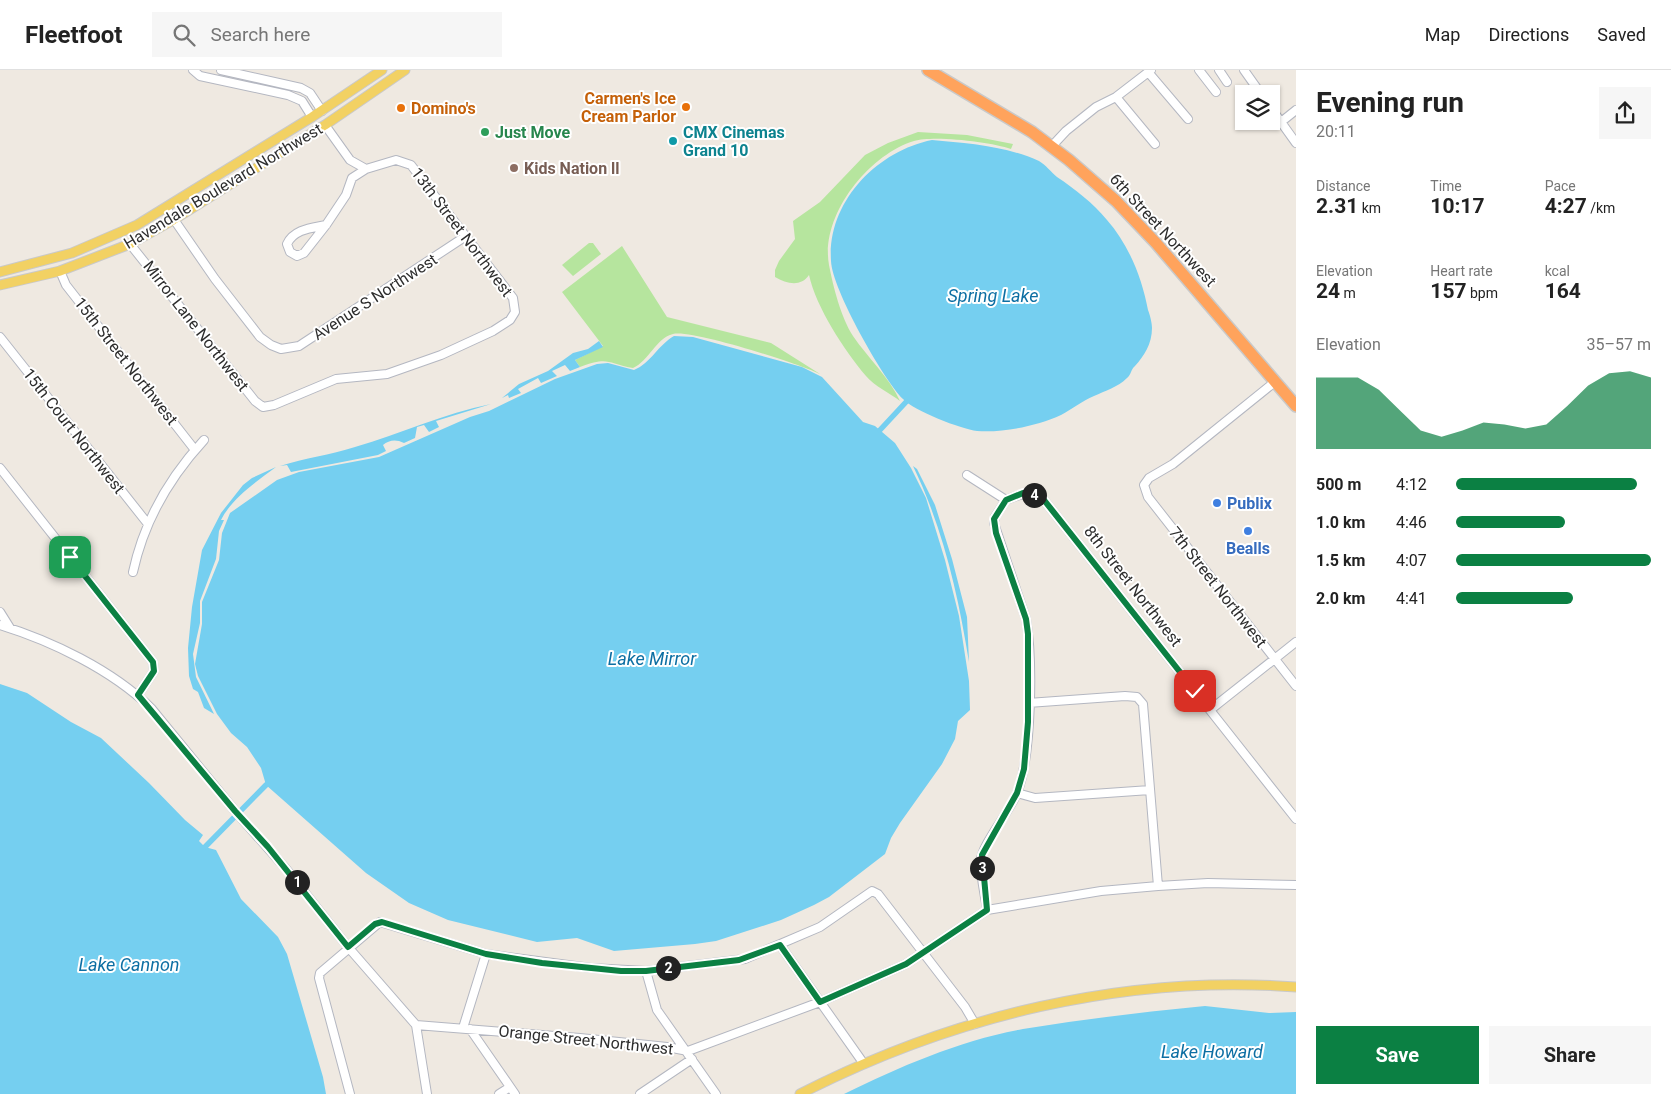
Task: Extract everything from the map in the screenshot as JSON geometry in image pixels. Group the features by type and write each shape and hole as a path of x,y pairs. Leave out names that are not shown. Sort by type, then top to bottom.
{"highway":[{"name":"6th Street Northwest","path":"928,70 983,101 1052,146 1133,218 1296,406"}],"main road":[{"name":"Havendale Boulevard Northwest","path":"0,285 60,271 130,244 173,220 326,125 405,70"},
{"name":"Havendale Boulevard Northwest","path":"1,270 72,253 111,238 166,208 312,118 378,71"},
{"path":"326,125 326,119 339,99"},
{"path":"292,146 316,123 322,111"},
{"path":"60,271 67,262 95,250 111,238"},
{"path":"800,1094 864,1064 918,1042 975,1024 1053,1004 1135,990 1218,984 1296,987"}],"street":[{"path":"194,70 200,76 288,95 302,101 312,118"},
{"path":"221,70 301,88 316,100 322,111"},
{"path":"1199,70 1216,92"},
{"path":"1219,70 1227,82"},
{"path":"1244,70 1255,85"},
{"path":"1052,146 1066,131 1096,107 1116,98 1150,71 1188,119"},
{"path":"1116,98 1155,144"},
{"path":"1296,110 1281,122 1296,143"},
{"path":"326,125 350,160 366,169"},
{"path":"326,225 301,231 291,236 287,244 290,252 297,256 304,253 326,225 346,195 352,178 350,160"},
{"name":"13th Street Northwest","path":"263,407 274,405 336,379 387,374 468,344 510,320 515,312 513,298 411,164 396,160 366,169 352,178"},
{"path":"166,208 173,220"},
{"name":"Avenue S Northwest","path":"173,220 260,337 279,348 299,346 466,236"},
{"name":"Mirror Lane Northwest","path":"130,244 255,401 263,407"},
{"name":"15th Street Northwest","path":"60,271 70,290 195,450"},
{"name":"15th Court Northwest","path":"0,337 148,524"},
{"name":"7th Street Northwest","path":"1276,381 1173,464 1149,478 1144,485 1148,497 1296,686"},
{"path":"133,572 148,524 165,491 204,440"},
{"path":"0,468 153,662 154,671 138,695"},
{"path":"967,475 1006,500 994,519 996,533 1023,605 1028,629 1026,751 1017,793 982,855 987,910 1101,890 1208,883 1296,885"},
{"name":"8th Street Northwest","path":"1006,500 1023,493 1032,494 1044,500 1296,819"},
{"path":"0,612 10,628"},
{"path":"0,625 82,660 138,695 237,814 294,878 348,947 416,1025 427,1094"},
{"path":"1210,710 1296,642"},
{"path":"1028,703 1124,696 1137,697 1145,708 1158,886"},
{"path":"1017,793 1035,798 1150,790"},
{"path":"350,1094 319,978 320,973 348,947 380,922 486,954 591,968 646,971 739,960 820,928 868,893 874,892 878,894 965,1007 975,1024"},
{"name":"Orange Street Northwest","path":"416,1025 667,1047 688,1051 820,1002 923,954 957,928 987,910"},
{"path":"780,945 864,1064"},
{"path":"486,954 467,1028 513,1091 498,1094"},
{"path":"646,971 657,1010 688,1051 716,1094"},
{"path":"640,1094 692,1059"}],"green space":[{"path":"918,132 967,135 1013,144 1011,149 962,140 923,139 914,141 897,148 880,159 851,190 840,208 832,227 828,246 829,265 838,302 853,336 890,384 900,401 869,380 849,354 824,314 809,275 798,283 789,283 775,277 775,270 779,261 795,239 793,221 820,202 865,155 888,143"},
{"path":"589,243 593,243 601,254 573,276 562,265"},
{"path":"622,246 667,317 771,343 820,374 746,348 684,334 667,336 639,365 633,368 602,361 580,367 575,360 603,346 562,292"}],"water":[{"name":"Spring Lake","path":"932,140 1000,149 1039,161 1077,191 1102,214 1122,240 1134,262 1151,319 1151,339 1147,349 1128,377 1052,419 1020,428 998,431 977,431 960,427 927,414 903,399 883,373 860,333 840,292 831,261 832,239 837,219 859,182 892,155"},
{"name":"Lake Mirror","path":"674,336 693,337 802,367 822,377 863,422 875,426 895,443 911,468 926,498 945,560 959,616 969,681 970,710 958,721 955,739 942,764 900,823 891,838 885,854 829,897 781,920 716,941 614,951 577,938 537,942 448,920 409,903 366,873 266,785 261,768 247,747 231,733 217,714 198,676 195,664 202,624 202,602 219,560 222,533 230,513 277,480 299,472 379,457 470,417 489,411 555,379 597,364 608,363 634,370 645,363 663,344"},
{"path":"599,341 603,347 575,360 580,367 570,371 565,365 552,371 557,376 541,383 538,378 518,389 521,393 509,398 508,395 502,398 519,384 548,371 573,353 588,349"},
{"path":"491,404 436,421 439,427 429,432 424,425 417,427 415,438 404,443 388,442 383,445 386,451 378,455 291,472 287,465 280,466 346,450 439,418"},
{"path":"913,466 917,469 935,505 952,559 967,617 969,662 960,611 941,537 924,489"},
{"path":"276,467 238,498 221,520 224,520 219,531 216,559 200,601 200,623 193,654 196,677 214,714 204,708 198,692 193,689 189,676 188,648 192,607 202,550 221,513 243,485 252,478"},
{"name":"Lake Cannon","path":"0,684 27,693 71,722 101,738 185,820 203,835 199,841 205,847 216,850 241,899 278,937 287,954 323,1077 326,1094 0,1094"},
{"name":"Lake Howard","path":"1205,1006 1269,1013 1296,1012 1296,1094 844,1094 932,1055 1000,1034 1091,1019"}],"waterway":[{"path":"880,430 906,402"},
{"path":"205,847 266,785"}],"place":[{"name":"Carmen's Ice Cream Parlor","path":"686,107"},
{"name":"Domino's","path":"401,108"},
{"name":"Just Move","path":"485,132"},
{"name":"CMX Cinemas Grand 10","path":"673,141"},
{"name":"Kids Nation ll","path":"514,168"},
{"name":"Publix","path":"1217,503"},
{"name":"Bealls","path":"1248,531"}],"route":[{"path":"70,557 153,662 155,668 151,678 138,695 235,811 268,847 348,947 375,924 382,922 451,945 518,960 621,971 646,971 739,960 780,945 820,1002 906,964 923,954 957,928 987,910 980,862 982,855 1008,812 1017,793 1024,769 1028,722 1028,629 1019,594 996,533 994,519 1006,500 1023,493 1029,493 1044,500 1195,691"}]}
